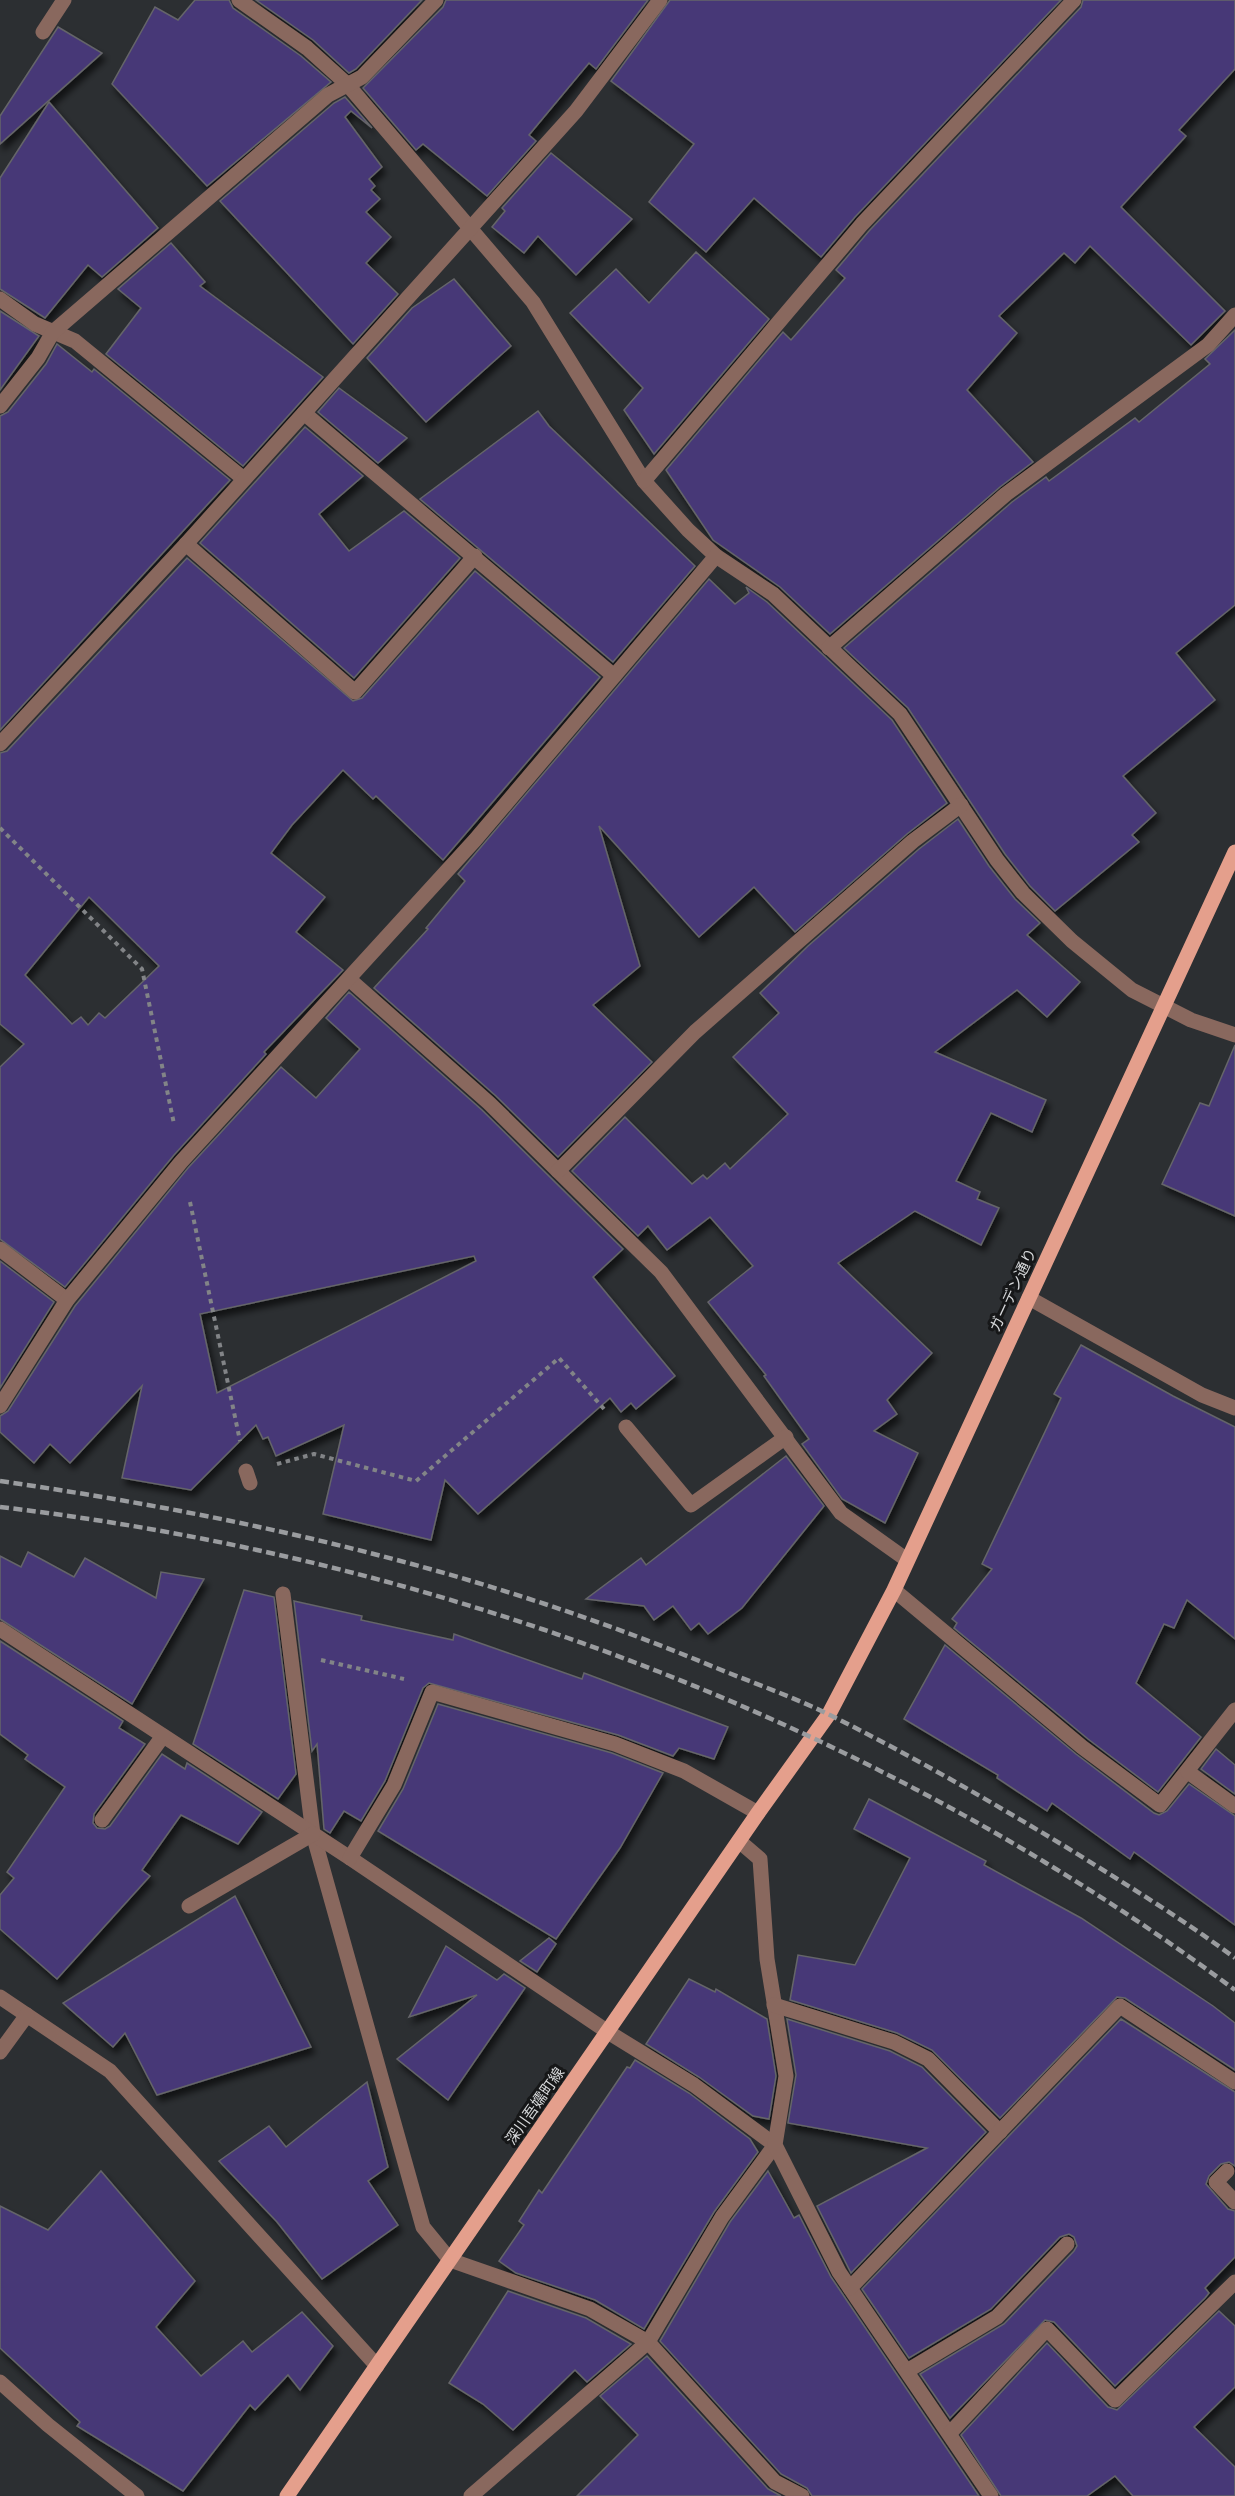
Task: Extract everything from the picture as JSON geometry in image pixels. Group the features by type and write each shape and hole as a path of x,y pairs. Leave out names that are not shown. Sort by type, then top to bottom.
{"main road":[{"name":"ガーデン通り","path":"812,1737 849,1680 894,1590 1235,852"},
{"name":"深川吾嬬町線","path":"287,2496 812,1737"}],"street":[{"path":"43,32 64,0"},
{"path":"239,0 307,48 347,84 534,302 644,481 688,530 716,556 773,594 900,714 962,805 996,860 1023,892 1072,941 1132,990 1162,1008 1235,1035"},
{"path":"0,405 38,358 53,332 328,95 362,77 436,0"},
{"path":"0,744 186,544 576,111 660,0"},
{"path":"644,481 862,224 1074,0"},
{"path":"0,299 35,324 75,341 244,479"},
{"path":"829,648 1006,494 1208,345 1235,315"},
{"path":"304,413 614,676"},
{"path":"186,544 355,692 475,556"},
{"path":"0,1406 68,1300 182,1162 475,840 716,556"},
{"path":"558,1171 695,1032 913,841 962,805"},
{"path":"349,979 489,1103 661,1272 841,1513 907,1560"},
{"path":"0,1249 68,1300"},
{"path":"1029,1298 1202,1395 1235,1408"},
{"path":"626,1427 691,1505 786,1437"},
{"path":"894,1590 1082,1747 1160,1805 1235,1710"},
{"path":"284,1594 313,1834 423,2227 450,2260 590,2309 648,2342 775,2482 802,2496"},
{"path":"0,1629 350,1858 608,2032 694,2085 775,2145 839,2272 991,2496"},
{"path":"350,1858 394,1785 432,1692 615,1744 684,1771 758,1813"},
{"path":"102,1820 163,1736"},
{"path":"1188,1772 1235,1806"},
{"path":"189,1906 313,1834"},
{"path":"471,2496 648,2342 722,2217 775,2145 786,2076 767,1959 760,1859 739,1841"},
{"path":"0,1997 110,2071 377,2366"},
{"path":"774,2005 894,2042 928,2059 1000,2132"},
{"path":"850,2288 1120,2006 1235,2082"},
{"path":"0,2052 27,2015"},
{"path":"1227,2171 1216,2182 1235,2202"},
{"path":"907,2371 997,2317 1066,2244"},
{"path":"950,2433 1047,2329 1115,2400 1235,2282"},
{"path":"0,2382 48,2426 137,2496"}],"path":[{"path":"0,828 142,969 248,1477 314,1455 416,1481 560,1358 620,1428 626,1427"},
{"path":"291,1653 426,1684 432,1692"}],"building":[{"path":"195,0 229,0 233,8 301,56 331,82 207,186 112,84 155,7 178,20"},
{"path":"256,0 422,0 356,69 349,73 313,40"},
{"path":"446,0 648,0 596,69 589,63 529,135 536,141 487,196 423,144 416,150 363,88 443,7"},
{"path":"670,0 1061,0 855,217 821,257 754,198 706,252 649,202 694,144 611,81"},
{"path":"1083,0 1235,0 1235,69 1179,130 1186,136 1121,207 1225,311 1191,345 1090,246 1075,263 1064,253 999,316 1017,333 967,390 1033,462 1000,487 830,634 780,587 713,540 666,470 783,332 791,340 845,278 836,270 869,231 1081,7"},
{"path":"58,27 102,53 0,144 0,116"},
{"path":"345,97 372,128 351,111 345,117 382,167 369,179 375,186 371,190 380,199 366,212 391,237 366,263 398,294 353,344 220,201 334,103"},
{"path":"49,102 158,228 102,277 88,265 45,318 0,289 0,178"},
{"path":"551,153 632,219 576,275 538,236 524,253 492,227 505,211 502,208"},
{"path":"171,243 205,282 200,286 323,377 243,466 106,354 141,308 118,289"},
{"path":"696,252 769,319 654,454 624,410 643,388 570,313 616,269 649,303"},
{"path":"454,279 511,346 426,422 367,358 412,308"},
{"path":"0,311 39,336 0,390"},
{"path":"1235,330 1235,605 1176,653 1215,700 1123,776 1156,813 1132,835 1139,842 1055,911 1030,886 1005,854 908,708 844,648 1012,502 1046,477 1049,481 1135,418 1139,422 1210,364 1205,359"},
{"path":"57,344 92,372 94,369 230,480 0,730 0,416 8,412 46,364"},
{"path":"339,388 407,438 378,463 318,412"},
{"path":"538,411 549,426 695,566 613,662 420,499"},
{"path":"305,427 363,476 319,514 349,551 404,511 460,558 354,678 200,543"},
{"path":"187,558 353,701 362,698 475,571 600,677 443,860 376,796 373,799 343,770 292,825 271,853 325,897 296,932 343,970 264,1052 266,1054 174,1155 65,1287 0,1239 0,1067 24,1044 0,1024 0,753 7,751","holes":["89,897 159,966 105,1018 99,1013 88,1025 81,1017 72,1024 25,975"]},
{"path":"709,579 735,604 749,593 746,587 767,602 892,720 947,803 907,834 795,932 754,887 699,937 599,826 640,966 593,1005 652,1062 558,1157 496,1096 374,988 428,929 426,928 465,881 458,874"},
{"path":"958,819 989,866 1015,899 1040,923 1027,935 1080,982 1047,1017 1017,990 935,1052 1046,1100 1032,1132 991,1113 956,1181 980,1192 977,1199 999,1208 981,1245 915,1211 838,1263 932,1353 887,1400 897,1414 874,1431 918,1453 885,1523 842,1499 802,1444 809,1439 764,1376 766,1375 708,1302 753,1266 710,1217 667,1250 648,1226 638,1236 572,1171 625,1117 692,1184 703,1175 707,1179 725,1163 730,1169 788,1114 733,1057 779,1013 760,993 808,946 919,849"},
{"path":"349,992 482,1110 623,1249 593,1277 675,1376 636,1409 631,1403 621,1412 610,1398 478,1514 445,1480 431,1540 323,1514 344,1425 276,1456 268,1437 263,1439 256,1425 191,1490 122,1478 142,1386 70,1463 50,1444 34,1463 0,1432 0,1416 8,1411 75,1306 188,1168 281,1067 316,1098 360,1049 326,1018","holes":["474,1256 476,1261 217,1393 200,1314"]},
{"path":"1235,1045 1235,1216 1162,1184 1200,1103 1209,1106"},
{"path":"0,1261 54,1302 0,1388"},
{"path":"1081,1345 1235,1427 1235,1639 1187,1600 1174,1628 1164,1624 1136,1683 1201,1737 1158,1792 1088,1739 954,1628 957,1623 952,1619 992,1569 982,1564 1061,1398 1054,1394"},
{"path":"786,1456 824,1506 742,1608 708,1634 699,1623 691,1630 673,1606 654,1620 644,1606 586,1599 641,1558 646,1565"},
{"path":"28,1552 74,1577 85,1558 156,1598 161,1572 204,1579 132,1704 0,1619 0,1556 21,1567"},
{"path":"244,1590 274,1597 296,1774 278,1799 193,1744"},
{"path":"294,1601 362,1616 361,1620 453,1640 454,1634 582,1679 584,1673 728,1727 714,1759 679,1748 673,1756 618,1735 429,1683 423,1688 385,1781 361,1821 344,1811 330,1833 324,1829 317,1744 312,1751"},
{"path":"0,1641 123,1721 119,1728 145,1744 94,1814 93,1823 97,1828 105,1829 110,1826 162,1754 185,1769 187,1763 262,1812 238,1844 181,1815 142,1870 150,1876 57,1979 0,1929 0,1895 14,1878 7,1872 65,1787 25,1759 28,1755 0,1734"},
{"path":"945,1645 1076,1754 1154,1813 1159,1815 1167,1811 1189,1784 1235,1816 1235,1925 1134,1852 1130,1859 1052,1803 1047,1811 997,1778 998,1775 904,1719"},
{"path":"438,1704 612,1753 663,1773 620,1848 556,1939 378,1831 403,1789"},
{"path":"1216,1749 1235,1765 1235,1794 1201,1769"},
{"path":"869,1799 986,1861 984,1865 1081,1918 1213,2006 1235,2023 1235,2070 1125,1998 1117,1997 1000,2118 932,2050 897,2033 790,2000 798,1955 855,1965 910,1858 854,1829"},
{"path":"235,1896 311,2047 157,2095 125,2033 113,2047 63,2003"},
{"path":"549,1938 556,1944 537,1972 520,1961"},
{"path":"446,1946 497,1980 504,1974 525,1988 448,2100 397,2059 477,1995 409,2017"},
{"path":"689,1979 715,1992 716,1989 767,2019 776,2076 769,2119 753,2116 699,2077 646,2044"},
{"path":"787,2019 890,2051 922,2067 986,2132 851,2273 817,2206 927,2148 788,2123 796,2075"},
{"path":"1121,2019 1235,2092 1235,2166 1229,2162 1221,2164 1209,2176 1206,2184 1228,2209 1235,2211 1235,2257 1205,2288 1209,2293 1205,2298 1115,2386 1054,2322 1045,2320 950,2418 920,2374 1004,2324 1074,2251 1077,2246 1074,2237 1069,2234 1060,2237 991,2309 909,2358 862,2289"},
{"path":"635,2060 689,2093 750,2139 758,2152 714,2212 644,2329 595,2300 516,2273 499,2261 524,2225 519,2221 539,2190 542,2193 627,2067 630,2068"},
{"path":"367,2082 388,2167 368,2181 398,2225 322,2279 277,2222 219,2161 269,2126 286,2147"},
{"path":"101,2171 195,2281 156,2327 201,2376 243,2341 252,2352 302,2312 333,2346 300,2390 288,2375 255,2410 250,2405 183,2491 77,2426 80,2422 0,2348 0,2206 48,2230"},
{"path":"768,2171 794,2218 799,2215 831,2277 979,2496 812,2496 807,2488 781,2474 660,2341 730,2222"},
{"path":"508,2291 586,2318 631,2344 587,2382 575,2370 513,2430 483,2404 449,2383"},
{"path":"1219,2311 1235,2326 1235,2387 1194,2427 1235,2467 1235,2496 1133,2496 1115,2476 1087,2496 1001,2496 961,2435 1047,2343 1108,2407 1117,2410"},
{"path":"647,2356 768,2489 781,2496 577,2496 638,2435 600,2396"}],"railway":[{"path":"0,1481 183,1512 363,1551 539,1602 627,1633 803,1703 892,1747 1066,1847 1131,1887 1235,1958"},
{"path":"0,1507 166,1532 329,1567 491,1612 649,1668 803,1734 953,1809 1097,1895 1235,1990"}]}
